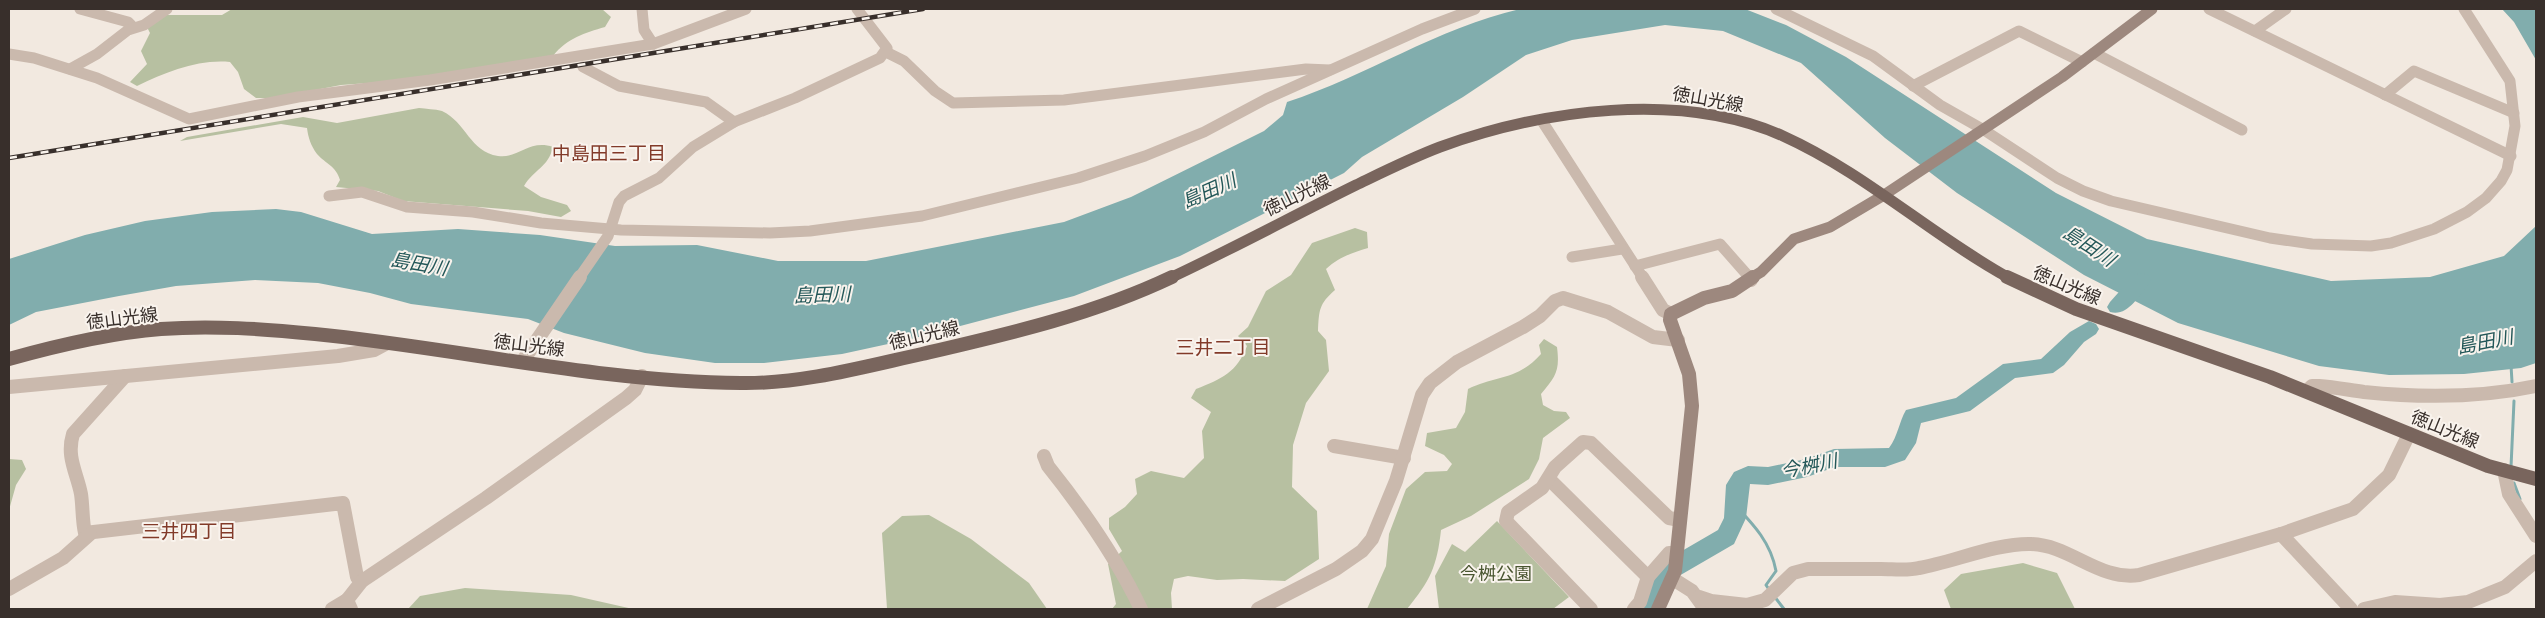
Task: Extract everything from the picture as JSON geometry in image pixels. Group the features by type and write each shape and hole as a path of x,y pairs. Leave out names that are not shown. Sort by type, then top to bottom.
{"main road":[{"name":"徳山光線","path":"9,359 88,339 148,330 212,327 276,330 642,376 743,383 797,379 840,372 1043,325 1093,310 1157,284 1440,146 1490,132 1542,121 1602,109 1632,107 1697,111 1769,130 1799,143 1888,193 1950,244 2015,282 2058,302 2307,391 2409,434 2504,470 2536,479"}],"street":[{"path":"80,9 128,22 130,25 128,30"},
{"path":"70,69 97,54 128,30 144,25 167,9"},
{"path":"642,9 644,30 653,44"},
{"path":"9,54 70,69 97,78 189,118 298,97 439,78 653,44 746,9"},
{"path":"522,362 610,233 619,202 624,196 666,173 692,148 734,122 826,84 880,58 886,52 888,48 857,9"},
{"path":"329,196 362,192 407,207 474,212 541,224 610,233 770,233 810,231 922,216 1110,169 1204,132 1266,99 1422,29 1475,9"},
{"path":"1776,9 1860,49 1981,132 2057,178 2111,201 2270,238 2332,245 2391,243 2434,229 2467,212 2486,198 2501,182 2514,142 2514,114 2510,81 2464,9"},
{"path":"1671,314 1704,298 1732,291 1751,280 1794,239 1830,228 1847,215 1888,193 2082,62 2152,9"},
{"path":"2209,9 2511,156"},
{"path":"2255,31 2286,9"},
{"path":"1914,86 2020,31 2082,62"},
{"path":"886,52 897,55 929,86 946,100 953,103 1064,100 1306,70 1332,71"},
{"path":"2094,53 2242,130"},
{"path":"583,67 596,72 619,86 669,97 706,102 734,122"},
{"path":"2385,95 2414,71 2514,114"},
{"path":"1542,121 1663,310 1671,314"},
{"path":"1635,266 1720,244 1751,280"},
{"path":"1572,257 1622,248"},
{"path":"1258,609 1336,569 1362,551 1372,539 1404,458 1426,386 1449,366 1503,339 1536,319 1556,299 1572,300 1615,316 1647,336 1664,340 1678,340"},
{"path":"1658,609 1673,579 1692,406 1689,374 1670,320 1671,314"},
{"path":"9,387 338,356 374,350 387,344"},
{"path":"125,376 73,434 69,443 69,457 81,496 82,521 85,533 90,534 343,503 357,576 362,581"},
{"path":"332,609 349,605 362,581 486,498 626,398 635,390 642,376"},
{"path":"2307,391 2312,386 2325,386 2390,394 2482,395 2536,386"},
{"path":"1673,579 1687,585 1702,603 1711,601 1747,605 1765,600 1793,573 1808,569 1916,569 1951,562 2014,544 2033,544 2053,548 2113,575 2126,577 2281,534 2353,509 2389,475 2409,434"},
{"path":"1591,609 1506,521 1508,512 1542,488 1550,480 1555,467 1583,442 1591,443 1669,518 1680,520"},
{"path":"1334,446 1404,458"},
{"path":"1044,456 1048,466 1104,540 1125,574 1141,609"},
{"path":"2504,470 2509,494 2536,536"},
{"path":"1550,480 1648,577"},
{"path":"9,589 64,556 84,542 90,534"},
{"path":"2281,534 2316,569 2351,609"},
{"path":"1634,609 1640,602 1648,577 1669,553 1675,553"},
{"path":"2364,609 2388,603 2442,605 2482,598 2498,593 2536,561"}],"green space":[{"path":"232,9 602,9 611,17 605,27 570,40 553,56 409,80 341,85 274,98 256,98 244,89 238,72 230,62 218,62 182,68 137,86 130,82 147,64 141,51 150,33 147,27 166,15 222,15"},
{"path":"419,108 442,111 457,122 481,149 498,156 512,155 537,145 553,147 548,160 524,186 541,197 567,205 571,211 561,217 528,211 403,201 378,191 336,187 340,180 338,175 315,151 307,128 281,124 180,141 187,137 303,117 337,123"},
{"path":"1355,228 1367,232 1368,248 1341,258 1326,269 1335,290 1326,299 1321,308 1318,331 1326,340 1329,371 1306,403 1293,445 1292,487 1317,511 1319,559 1285,581 1217,580 1188,576 1174,579 1171,593 1172,609 1112,609 1116,604 1108,564 1122,551 1109,529 1109,518 1125,507 1137,494 1135,479 1151,471 1184,478 1204,458 1202,431 1211,412 1191,398 1196,389 1228,374 1238,362 1247,346 1238,336 1248,327 1266,291 1291,275 1312,243"},
{"path":"1544,339 1557,347 1558,362 1556,373 1541,394 1543,405 1554,411 1566,412 1570,418 1543,438 1539,459 1529,479 1471,516 1441,530 1435,564 1427,581 1407,609 1367,609 1386,566 1389,534 1406,489 1425,472 1447,471 1452,464 1444,455 1425,446 1427,433 1456,428 1465,412 1468,389 1523,369 1541,354 1539,345"},
{"path":"9,459 22,460 26,469 16,485 9,510"},
{"path":"929,515 971,539 1029,583 1047,609 887,609 882,533 902,516"},
{"name":"今桝公園","path":"1497,521 1569,597 1553,609 1439,609 1435,576 1452,544 1465,552"},
{"path":"2023,563 2057,573 2075,609 1951,609 1944,590 1961,574"},
{"path":"465,588 571,595 633,609 408,609 420,596"}],"water":[{"name":"島田川","path":"1520,9 1745,9 1786,25 1846,57 2056,193 2147,239 2331,281 2430,277 2504,256 2536,226 2536,363 2521,368 2464,374 2389,375 2319,366 2178,323 2084,275 1957,193 1885,138 1801,63 1723,31 1665,25 1572,40 1526,55 1463,97 1362,157 1344,173 1180,256 1074,296 911,339 842,354 764,363 715,363 645,353 564,333 528,319 411,304 370,293 318,283 255,280 176,286 119,296 36,312 9,325 9,259 85,235 145,221 212,212 276,209 301,212 372,234 458,229 540,235 615,246 697,245 778,261 866,261 1064,222 1131,197 1264,131 1283,115 1287,102 1317,91 1460,28 1489,17"},
{"path":"2502,9 2536,9 2536,60 2514,22"}],"waterway":[{"name":"今桝川","path":"2117,307 2141,280"},
{"name":"今桝川","path":"1647,609 1658,581 1664,573 1726,537 1735,518 1737,485 1742,478 1748,475 1768,476 1807,468 1834,458 1885,458 1897,454 1905,443 1909,424 1914,416 1962,405 2010,370 2046,367 2057,359 2077,337 2089,329"},
{"path":"2511,365 2512,382"},
{"path":"2511,467 2514,401"},
{"path":"2514,483 2520,499"},
{"path":"1735,505 1761,535 1774,561 1776,571 1766,585 1770,591"},
{"path":"1774,596 1784,609"}],"railway":[{"path":"9,158 923,9"}],"district":[{"name":"中島田三丁目","path":"609,153"},
{"name":"三井二丁目","path":"1223,347"},
{"name":"三井四丁目","path":"189,531"}]}
